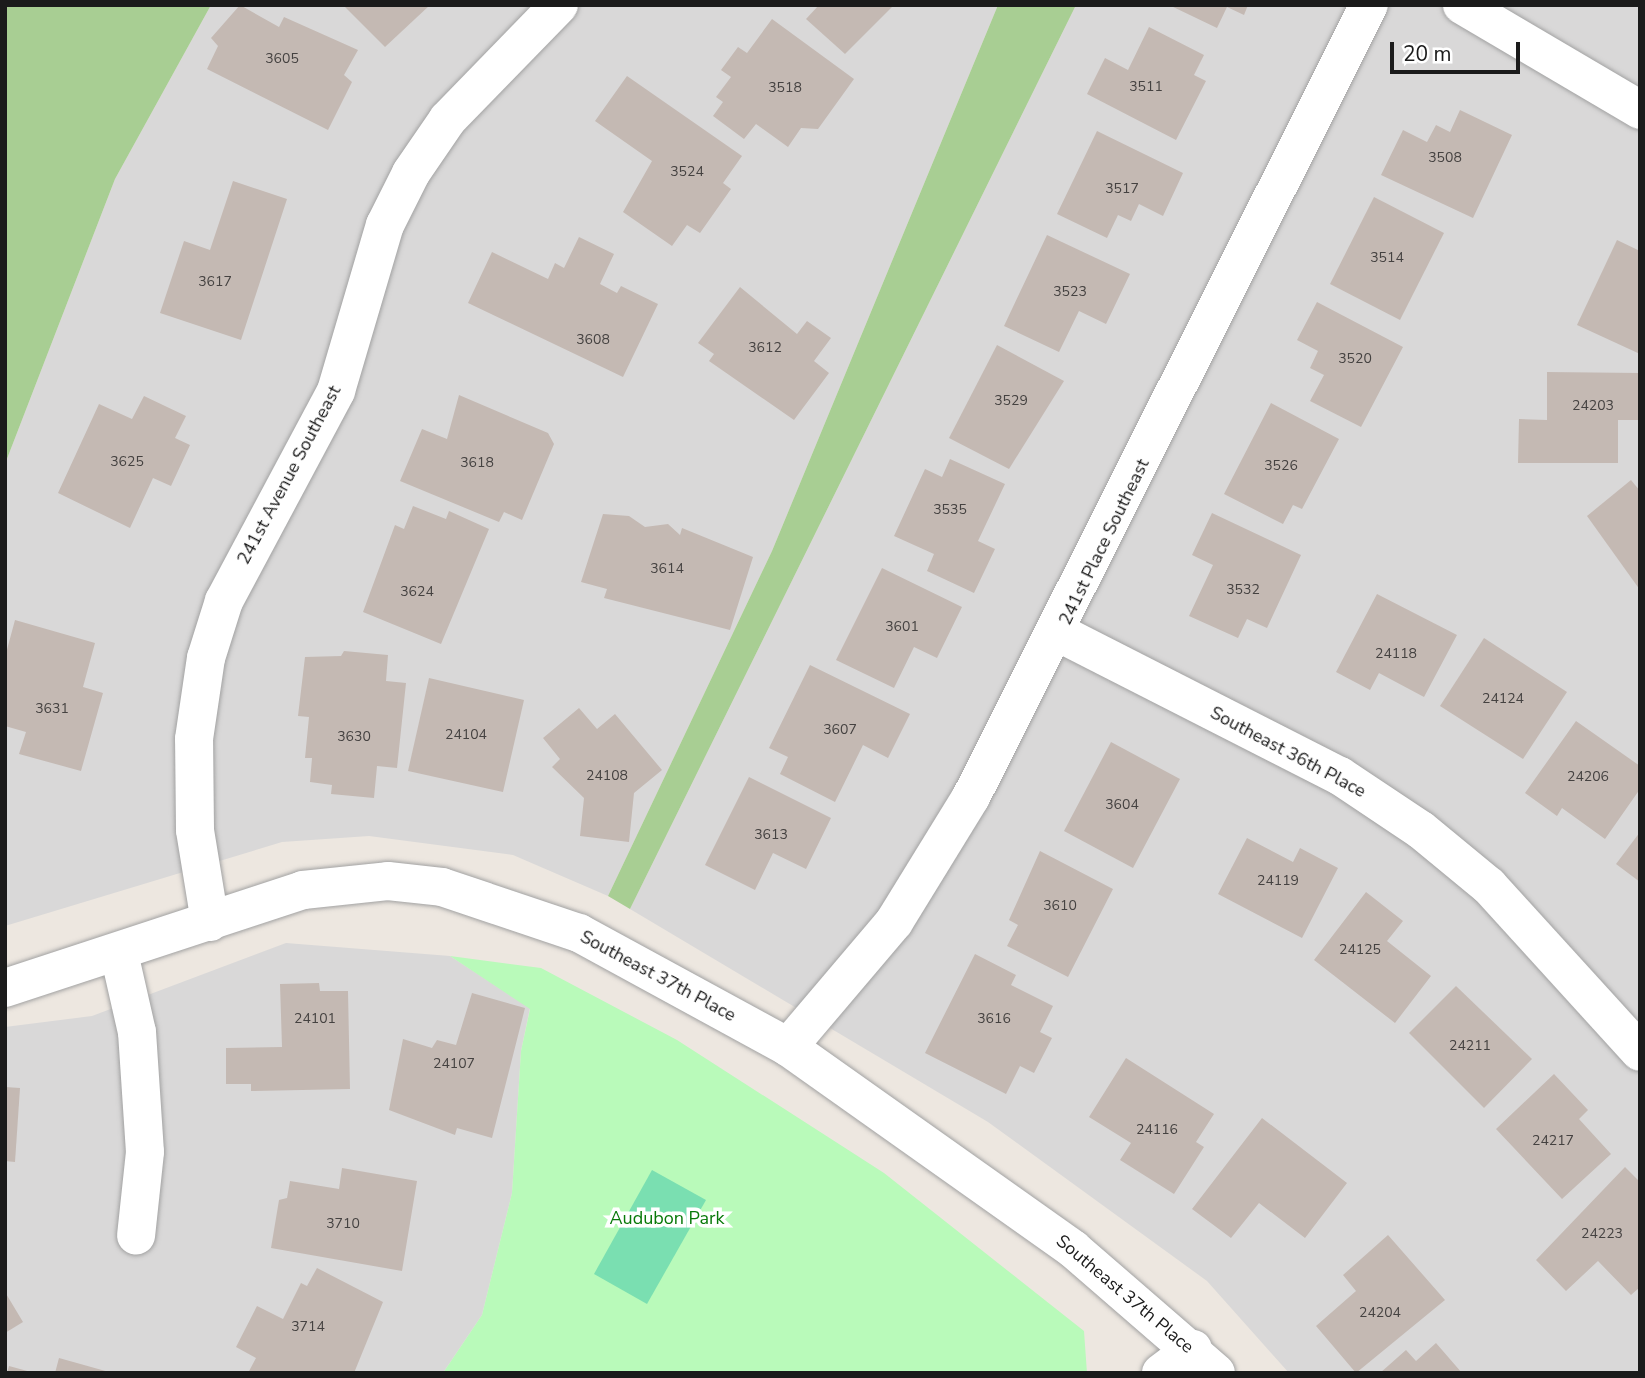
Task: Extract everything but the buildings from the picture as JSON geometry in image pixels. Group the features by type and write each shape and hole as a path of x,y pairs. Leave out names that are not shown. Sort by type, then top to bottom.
{"street":[{"name":"241st Avenue Southeast","path":"210,922 195,830 194,739 206,658 224,601 335,391 385,225 411,173 448,119 559,5"},
{"name":"241st Place Southeast","path":"788,1046 894,922 971,797 1059,634 1369,5"},
{"path":"1462,5 1640,110"},
{"name":"Southeast 36th Place","path":"1059,634 1340,776 1421,830 1489,886 1640,1052"},
{"name":"Southeast 37th Place","path":"5,988 119,953 267,899 342,883 442,887 579,933 788,1046 1073,1249 1205,1361"},
{"path":"119,953 137,1032 145,1152 136,1236"},
{"path":"1161,1373 1205,1361"}],"shaded area":[{"path":"211,5 998,5 772,551 608,896 513,855 369,836 282,842 5,926 5,464 115,179"},
{"path":"1076,5 1640,5 1640,1373 1289,1373 1207,1281 988,1122 630,909"},
{"path":"286,943 450,956 530,1008 521,1051 512,1193 482,1315 443,1373 5,1373 5,1027 92,1016"}],"green space":[{"path":"5,5 211,5 115,179 5,464"},
{"path":"998,5 1076,5 630,909 608,896 772,551"},
{"name":"Audubon Park","path":"450,956 541,968 677,1040 884,1173 1084,1331 1087,1373 443,1373 482,1315 512,1193 521,1051 530,1009"},
{"path":"652,1170 706,1200 647,1304 594,1274"}]}
